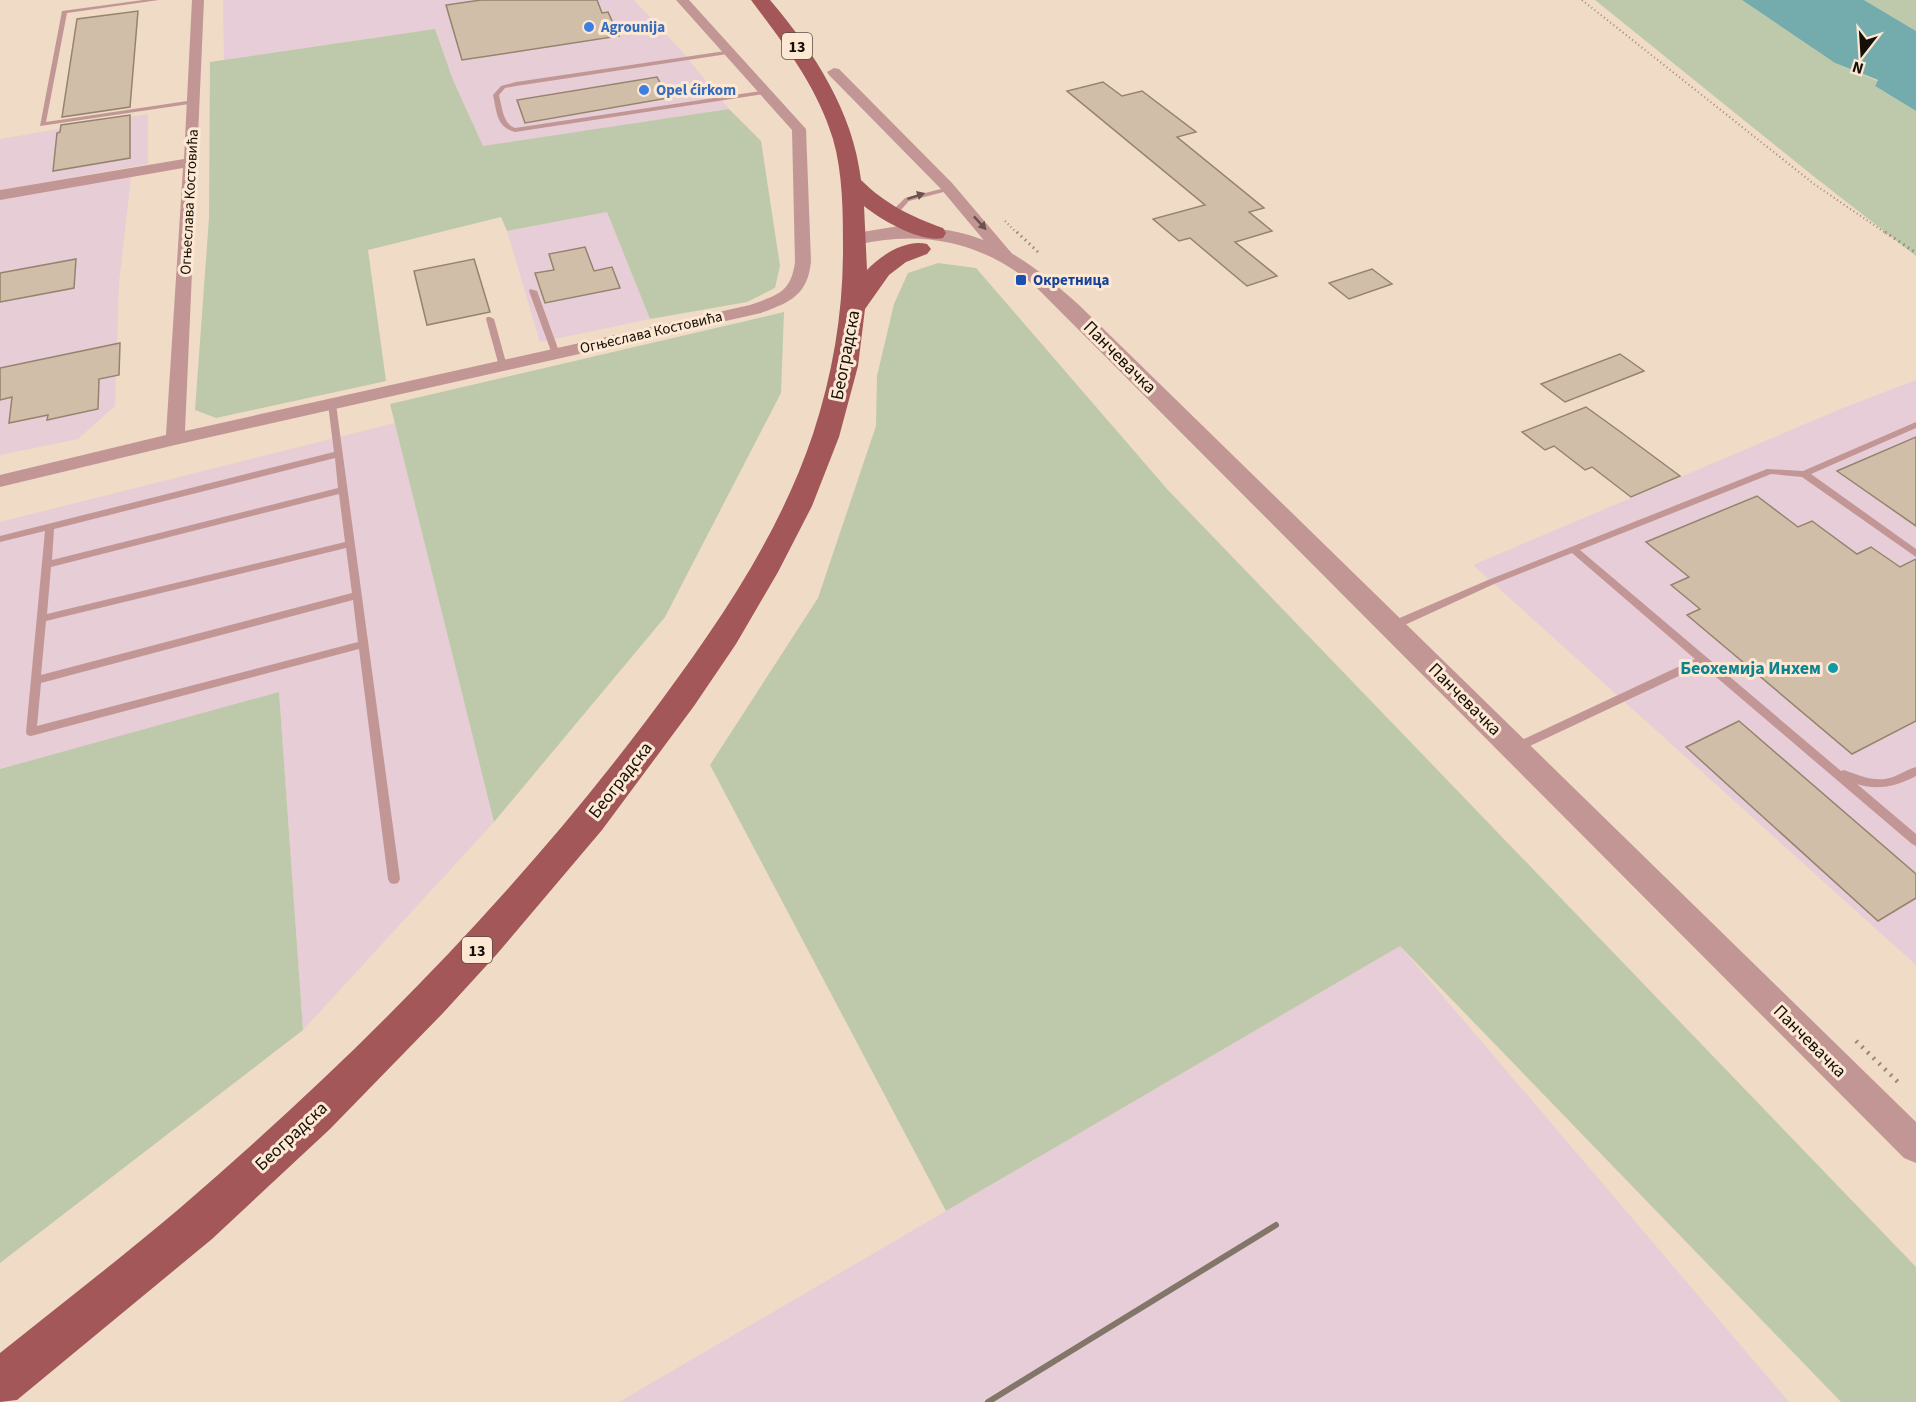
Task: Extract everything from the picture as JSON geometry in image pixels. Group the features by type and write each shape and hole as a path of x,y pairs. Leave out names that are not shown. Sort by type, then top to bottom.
{"main road":[{"name":"Београдска","path":"0,1383 193,1225 340,1090 467,961 554,862 614,788 694,681 758,579 792,516 833,417 847,359 856,305 856,239 845,145 826,99 793,40 760,0"},
{"path":"850,181 882,211 927,241 885,264 875,274 856,305"}],"street":[{"name":"Огњеслава Костовића","path":"175,439 198,0"},
{"name":"Огњеслава Костовића","path":"0,481 175,439 755,309 791,294 799,285 803,262 799,129 732,52 682,0"},
{"name":"Панчевачка","path":"834,72 990,234 1001,256 1035,276 1072,309 1916,1146"},
{"path":"0,195 191,162"},
{"path":"856,239 892,248 927,241 951,249 1001,256"}],"lane":[{"path":"156,0 64,12 42,125 194,102"},
{"path":"732,52 516,84 503,87 496,95 503,122 508,128 525,130 768,92"},
{"path":"897,219 896,210 907,199 949,189"},
{"path":"533,291 556,354"},
{"path":"490,319 503,366"},
{"path":"332,404 394,879"},
{"path":"1392,626 1491,582 1770,471 1804,474 1916,425"},
{"path":"0,539 339,454"},
{"path":"1804,474 1916,555"},
{"path":"46,565 344,490"},
{"path":"50,526 31,732 364,644"},
{"path":"41,619 351,544"},
{"path":"1573,549 1916,842"},
{"path":"36,681 357,595"},
{"path":"1515,748 1703,660"},
{"path":"1826,764 1857,781 1881,785 1899,780 1916,771"}],"path":[{"path":"1582,0 1814,184 1916,253"}],"shaded area":[{"path":"223,0 634,0 224,60"},
{"path":"634,0 679,48 729,109 483,147 453,80 435,29"},
{"path":"148,114 148,164 0,190 0,139"},
{"path":"131,176 119,282 115,406 78,439 0,455 0,199"},
{"path":"607,212 650,319 540,342 507,231"},
{"path":"1916,380 1916,965 1473,565 1843,408"},
{"path":"395,423 494,822 303,1030 279,693 0,769 0,522"},
{"path":"1400,946 1789,1402 619,1402"}],"green space":[{"path":"1595,0 1742,0 1835,63 1878,81 1875,86 1916,111 1916,256 1812,175"},
{"path":"1864,0 1916,0 1916,31"},
{"path":"435,29 453,80 483,146 729,109 761,141 780,266 775,288 747,302 650,319 607,212 507,231 501,217 368,250 386,381 216,418 195,410 209,218 210,62"},
{"path":"938,263 976,268 1167,489 1916,1267 1916,1402 1841,1402 1400,946 946,1211 710,765 818,598 876,426 877,376 894,304 908,273"},
{"path":"784,312 781,393 665,617 494,822 390,404"},
{"path":"279,692 303,1030 0,1263 0,769"}],"water":[{"path":"1742,0 1864,0 1916,31 1916,111 1875,86 1878,80 1835,63"}],"building":[{"path":"481,0 597,0 602,13 608,12 619,36 462,60 446,5"},
{"path":"138,11 130,107 62,117 77,19"},
{"path":"657,77 668,98 525,123 517,100"},
{"path":"1103,82 1122,96 1142,91 1196,132 1177,137 1264,208 1249,212 1272,231 1235,242 1277,276 1247,286 1190,238 1179,241 1153,219 1205,205 1067,91"},
{"path":"130,115 130,158 53,171 57,133 60,132 61,125"},
{"path":"585,247 594,271 612,267 620,288 545,303 535,273 554,270 549,254"},
{"path":"76,259 74,288 0,302 0,273"},
{"path":"474,259 490,312 427,325 414,271"},
{"path":"1372,269 1392,284 1349,299 1329,283"},
{"path":"120,343 119,375 99,379 98,409 47,420 48,415 9,423 12,397 0,400 0,368"},
{"path":"1620,354 1644,371 1565,402 1541,384"},
{"path":"1586,407 1680,476 1631,497 1592,467 1585,470 1554,446 1545,450 1522,432"},
{"path":"1916,437 1916,526 1837,471"},
{"name":"Беохемија Инхем","path":"1757,496 1798,527 1812,521 1857,554 1871,547 1900,567 1916,559 1916,721 1852,754 1687,615 1700,609 1671,585 1689,577 1646,542"},
{"path":"1739,721 1916,874 1916,898 1878,921 1686,747"}],"railway":[{"path":"988,1402 1276,1225"}],"place":[{"name":"Agrounija","path":"589,27"},
{"name":"Opel ćirkom","path":"644,90"},
{"name":"Окретница","path":"1021,280"},
{"name":"Беохемија Инхем","path":"1833,668"}]}
